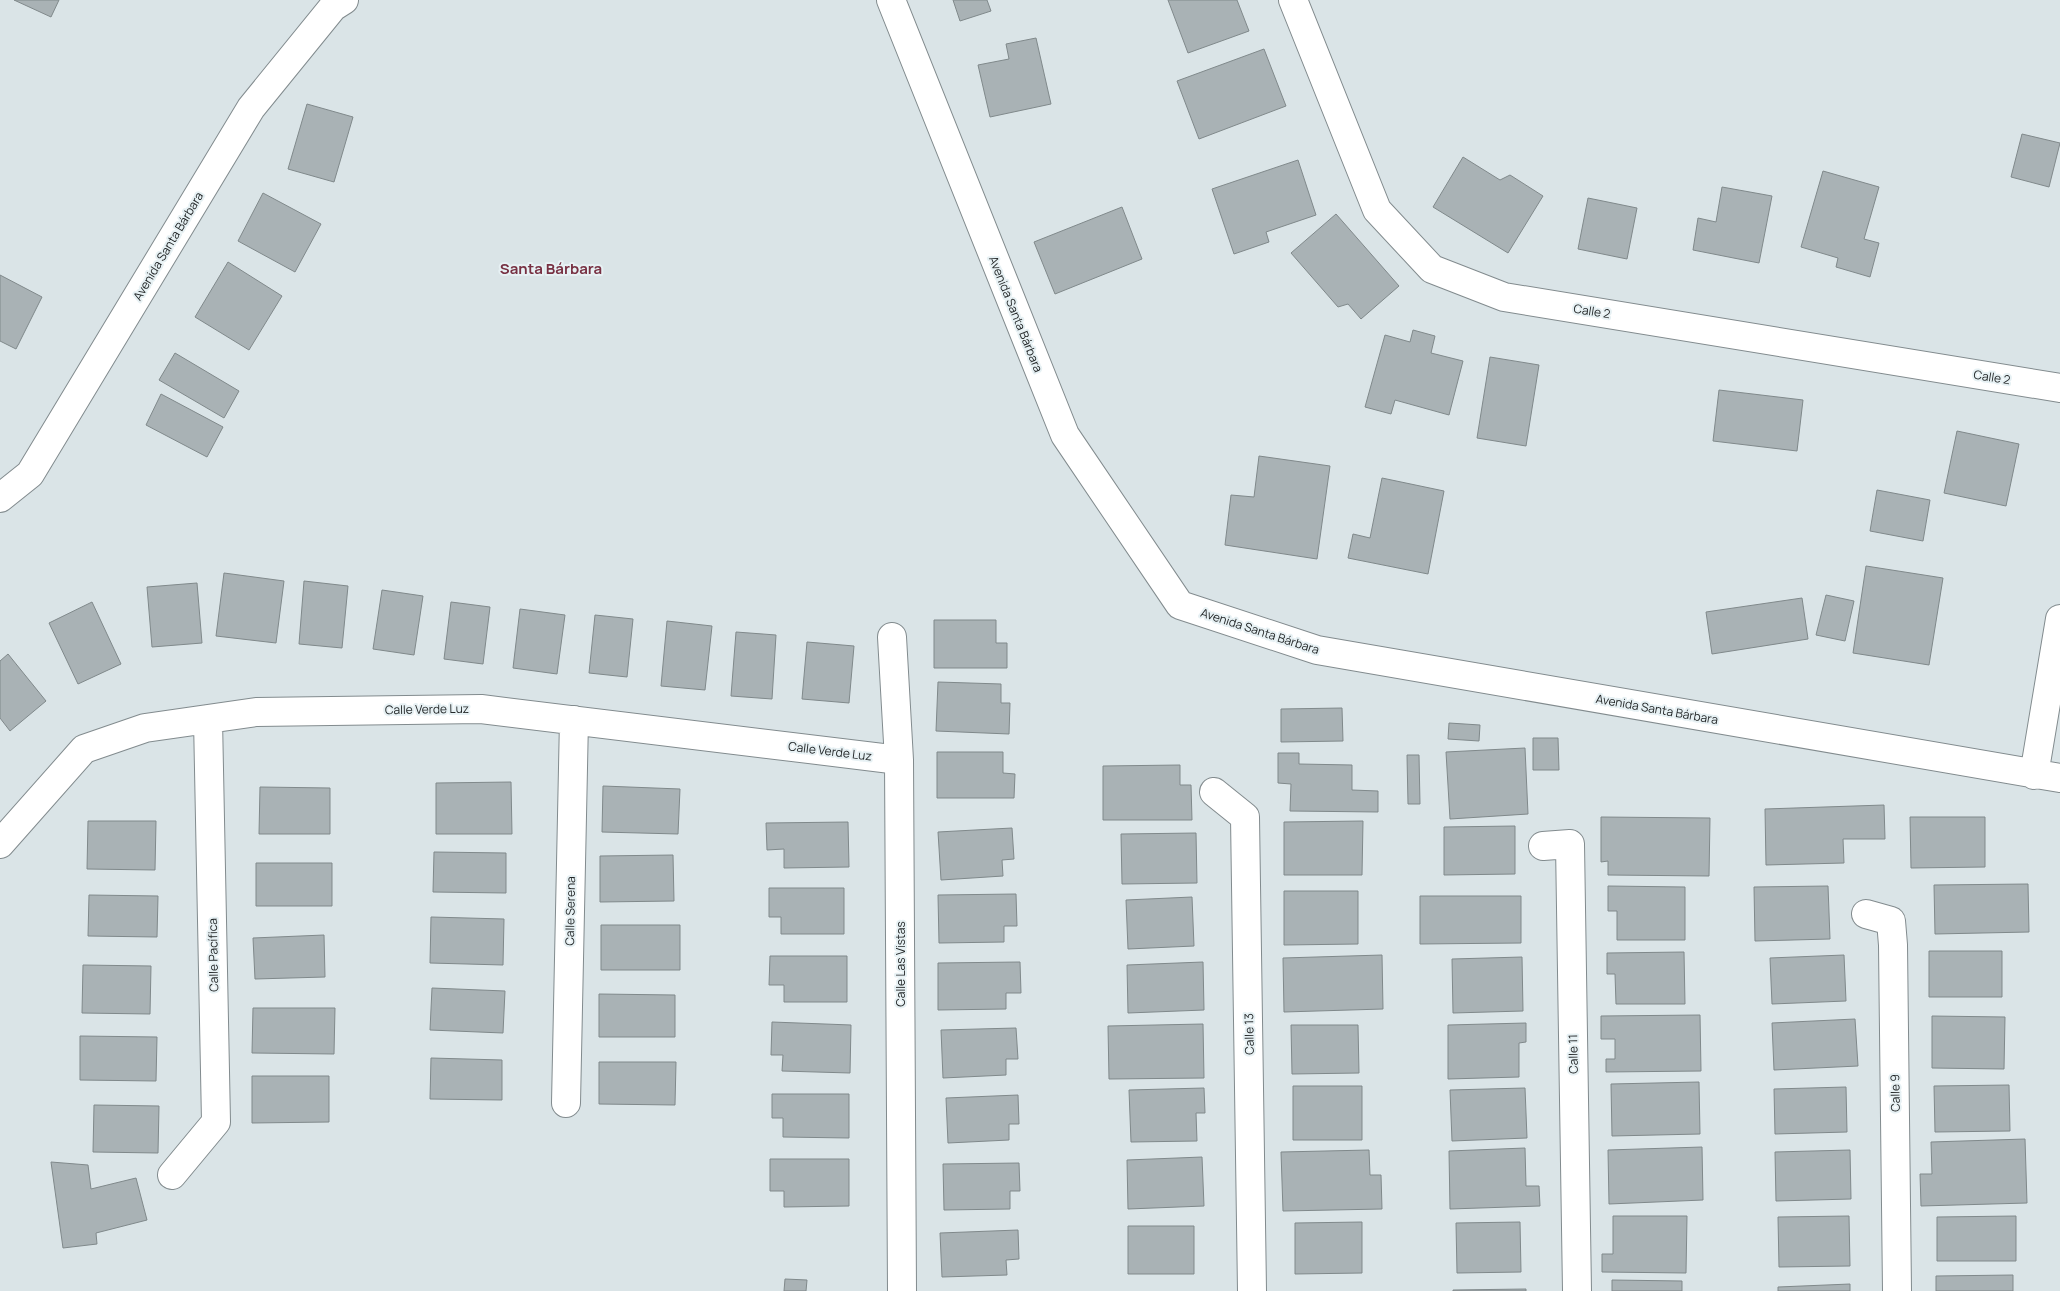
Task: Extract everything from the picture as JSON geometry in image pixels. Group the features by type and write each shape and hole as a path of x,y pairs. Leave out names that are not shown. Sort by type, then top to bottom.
{"street":[{"name":"Avenida Santa Bárbara","path":"0,498 30,474 251,108 333,7 344,0"},
{"name":"Avenida Santa Bárbara","path":"891,0 1065,435 1180,605 1317,650 2047,776"},
{"name":"Calle 2","path":"1293,0 1377,210 1432,269 1504,297 2060,388"},
{"path":"2047,776 2060,618"},
{"name":"Calle Las Vistas","path":"892,637 899,760 902,1291"},
{"name":"Calle Verde Luz","path":"0,844 84,749 145,728 256,712 480,709 899,760"},
{"name":"Calle Pacífica","path":"172,1175 216,1122 208,719"},
{"name":"Calle Serena","path":"566,1103 574,720"},
{"name":"Calle 13","path":"1214,792 1245,817 1252,1291"},
{"name":"Calle 11","path":"1543,846 1570,844 1577,1291"},
{"name":"Calle 9","path":"1866,914 1891,921 1893,945 1897,1291"}],"building":[{"path":"14,0 59,0 51,17"},
{"path":"953,0 987,0 991,11 960,21"},
{"path":"1168,0 1237,0 1249,31 1188,53"},
{"path":"1036,38 1051,104 990,117 978,65 1009,59 1006,44"},
{"path":"1264,49 1286,106 1199,139 1177,81"},
{"path":"307,104 353,117 334,182 288,169"},
{"path":"2022,134 2060,143 2049,187 2011,177"},
{"path":"1463,157 1500,180 1510,175 1543,196 1508,253 1433,207"},
{"path":"1298,160 1316,215 1266,232 1269,242 1234,254 1212,189"},
{"path":"1823,171 1879,187 1864,239 1879,243 1870,277 1836,267 1838,258 1801,247"},
{"path":"1722,187 1772,196 1759,263 1693,250 1698,218 1716,222"},
{"path":"263,193 321,224 295,272 238,241"},
{"path":"1588,198 1637,208 1627,259 1578,249"},
{"path":"1122,207 1142,259 1055,294 1034,242"},
{"path":"1336,214 1399,286 1361,319 1348,304 1338,307 1291,253"},
{"path":"228,262 282,296 249,350 195,317"},
{"path":"0,275 42,297 16,349 0,341"},
{"path":"1413,330 1435,336 1431,353 1463,361 1449,415 1395,400 1391,414 1365,407 1385,335 1410,342"},
{"path":"175,353 239,391 224,418 159,380"},
{"path":"1490,357 1539,365 1526,446 1477,438"},
{"path":"1719,390 1803,400 1797,451 1713,441"},
{"path":"161,394 223,427 207,457 146,425"},
{"path":"1957,431 2019,444 2006,506 1944,493"},
{"path":"1259,456 1330,466 1317,559 1225,545 1231,495 1254,497"},
{"path":"1382,478 1444,491 1428,574 1348,558 1353,534 1370,538"},
{"path":"1877,490 1930,500 1923,541 1870,531"},
{"path":"1866,566 1943,578 1929,665 1853,653"},
{"path":"224,573 284,581 276,643 216,636"},
{"path":"304,581 348,586 342,648 299,644"},
{"path":"197,583 202,643 152,647 147,587"},
{"path":"382,590 423,596 414,655 373,649"},
{"path":"1826,595 1854,601 1845,641 1816,635"},
{"path":"1802,598 1808,639 1712,654 1706,612"},
{"path":"92,602 121,664 78,684 49,623"},
{"path":"451,602 490,607 483,664 444,659"},
{"path":"520,609 565,615 557,674 513,668"},
{"path":"595,615 633,619 627,677 589,673"},
{"path":"934,620 996,620 996,643 1007,643 1007,668 934,668"},
{"path":"667,621 712,626 705,690 661,686"},
{"path":"736,632 776,635 772,699 731,696"},
{"path":"807,642 854,646 849,703 802,699"},
{"path":"8,654 46,701 10,731 0,718 0,661"},
{"path":"938,682 1001,684 1001,703 1010,703 1009,734 936,731"},
{"path":"1342,708 1343,741 1281,742 1281,709"},
{"path":"1449,723 1480,725 1479,741 1448,739"},
{"path":"1533,738 1558,738 1559,770 1533,770"},
{"path":"1525,748 1528,814 1450,819 1446,752"},
{"path":"937,752 1003,752 1003,773 1015,774 1014,798 937,798"},
{"path":"1278,753 1299,753 1299,764 1352,765 1352,790 1378,791 1378,812 1290,811 1291,784 1278,783"},
{"path":"1407,755 1419,755 1420,804 1408,804"},
{"path":"1180,765 1180,785 1191,785 1192,820 1103,820 1103,766"},
{"path":"511,782 512,834 436,834 436,783"},
{"path":"603,786 680,789 678,834 602,832"},
{"path":"260,787 330,788 330,834 259,834"},
{"path":"1884,805 1885,839 1843,839 1844,863 1766,865 1765,809"},
{"path":"1601,817 1710,818 1709,876 1608,875 1608,861 1601,862"},
{"path":"1910,817 1985,817 1985,867 1911,868"},
{"path":"88,821 156,821 155,870 87,869"},
{"path":"1363,821 1362,875 1284,875 1284,822"},
{"path":"848,822 849,867 784,868 784,849 767,850 766,823"},
{"path":"1515,826 1515,874 1444,875 1444,827"},
{"path":"1012,828 1014,859 1002,860 1003,876 941,880 938,832"},
{"path":"1196,833 1197,883 1122,884 1121,834"},
{"path":"434,852 506,853 506,893 433,892"},
{"path":"673,855 674,901 600,902 600,856"},
{"path":"256,863 332,863 332,906 256,906"},
{"path":"2028,884 2029,932 1935,934 1934,885"},
{"path":"1608,886 1685,887 1685,940 1617,940 1617,911 1608,911"},
{"path":"1828,886 1830,939 1755,941 1754,887"},
{"path":"769,888 844,888 844,934 781,934 781,917 769,917"},
{"path":"1284,891 1358,891 1358,944 1284,945"},
{"path":"1016,894 1017,926 1004,926 1004,942 939,943 938,895"},
{"path":"89,895 158,896 157,937 88,936"},
{"path":"1420,896 1521,896 1521,943 1420,944"},
{"path":"1192,897 1194,946 1128,949 1126,900"},
{"path":"431,917 504,919 503,965 430,963"},
{"path":"601,925 680,925 680,970 601,970"},
{"path":"324,935 325,977 255,979 253,938"},
{"path":"1929,951 2002,951 2002,997 1929,997"},
{"path":"1684,952 1685,1004 1616,1004 1615,974 1607,974 1607,953"},
{"path":"1382,955 1383,1009 1284,1012 1283,958"},
{"path":"1844,955 1846,1001 1772,1004 1770,958"},
{"path":"770,956 847,956 847,1002 784,1002 784,985 769,985"},
{"path":"1522,957 1523,1011 1453,1013 1452,959"},
{"path":"1020,962 1021,993 1006,993 1006,1009 938,1010 938,963"},
{"path":"1203,962 1204,1010 1128,1013 1127,965"},
{"path":"83,965 151,966 150,1014 82,1013"},
{"path":"432,988 505,991 503,1033 430,1030"},
{"path":"599,994 675,995 675,1037 599,1037"},
{"path":"253,1008 335,1008 334,1054 252,1053"},
{"path":"1700,1015 1701,1071 1606,1072 1606,1059 1615,1059 1615,1039 1601,1039 1601,1016"},
{"path":"1932,1016 2005,1017 2004,1069 1932,1068"},
{"path":"1855,1019 1858,1066 1774,1070 1772,1023"},
{"path":"772,1022 851,1025 850,1073 782,1071 783,1055 771,1055"},
{"path":"1526,1023 1526,1042 1519,1043 1519,1077 1448,1079 1448,1025"},
{"path":"1203,1024 1204,1078 1109,1079 1108,1026"},
{"path":"1291,1025 1358,1025 1359,1073 1292,1074"},
{"path":"1016,1028 1018,1059 1006,1059 1006,1075 943,1078 941,1030"},
{"path":"80,1036 157,1037 156,1081 80,1080"},
{"path":"431,1058 502,1060 502,1100 430,1099"},
{"path":"599,1062 676,1062 675,1105 599,1104"},
{"path":"252,1076 329,1076 329,1122 252,1123"},
{"path":"1699,1082 1700,1134 1612,1136 1611,1084"},
{"path":"2009,1085 2010,1131 1935,1132 1934,1086"},
{"path":"1293,1086 1362,1086 1362,1140 1293,1140"},
{"path":"1846,1087 1847,1132 1775,1134 1774,1089"},
{"path":"1204,1088 1205,1113 1196,1113 1197,1141 1131,1142 1129,1090"},
{"path":"1525,1088 1527,1138 1452,1141 1450,1090"},
{"path":"772,1094 849,1094 849,1138 783,1137 783,1118 772,1118"},
{"path":"1018,1095 1019,1124 1009,1124 1009,1140 948,1143 946,1098"},
{"path":"94,1105 159,1106 158,1153 93,1152"},
{"path":"2025,1139 2027,1203 1921,1206 1920,1174 1932,1174 1931,1142"},
{"path":"1702,1147 1703,1200 1609,1204 1608,1150"},
{"path":"1525,1148 1526,1186 1539,1186 1540,1206 1450,1209 1449,1151"},
{"path":"1369,1150 1370,1175 1381,1175 1382,1209 1283,1211 1281,1152"},
{"path":"1850,1150 1851,1199 1776,1201 1775,1152"},
{"path":"1202,1157 1204,1206 1128,1209 1127,1160"},
{"path":"770,1159 849,1159 849,1206 784,1207 784,1191 770,1191"},
{"path":"51,1162 88,1165 91,1189 136,1178 147,1220 96,1233 97,1244 63,1248"},
{"path":"1019,1163 1020,1191 1010,1191 1010,1209 944,1210 943,1164"},
{"path":"1613,1216 1687,1216 1686,1273 1602,1272 1602,1254 1613,1254"},
{"path":"1849,1216 1850,1266 1779,1267 1778,1217"},
{"path":"2016,1216 2016,1261 1937,1261 1937,1217"},
{"path":"1362,1222 1362,1273 1295,1274 1295,1223"},
{"path":"1520,1222 1521,1272 1457,1273 1456,1223"},
{"path":"1128,1226 1194,1226 1194,1274 1128,1274"},
{"path":"1018,1230 1019,1259 1006,1260 1007,1275 942,1277 940,1233"},
{"path":"2013,1275 2013,1291 1936,1291 1936,1276"},
{"path":"785,1279 807,1280 806,1291 784,1291"},
{"path":"1612,1280 1682,1281 1682,1291 1612,1291"},
{"path":"1850,1284 1850,1291 1778,1291 1778,1287"},
{"path":"1526,1289 1526,1291 1453,1291 1453,1290"}],"district":[{"name":"Santa Bárbara","path":"551,268"}]}
